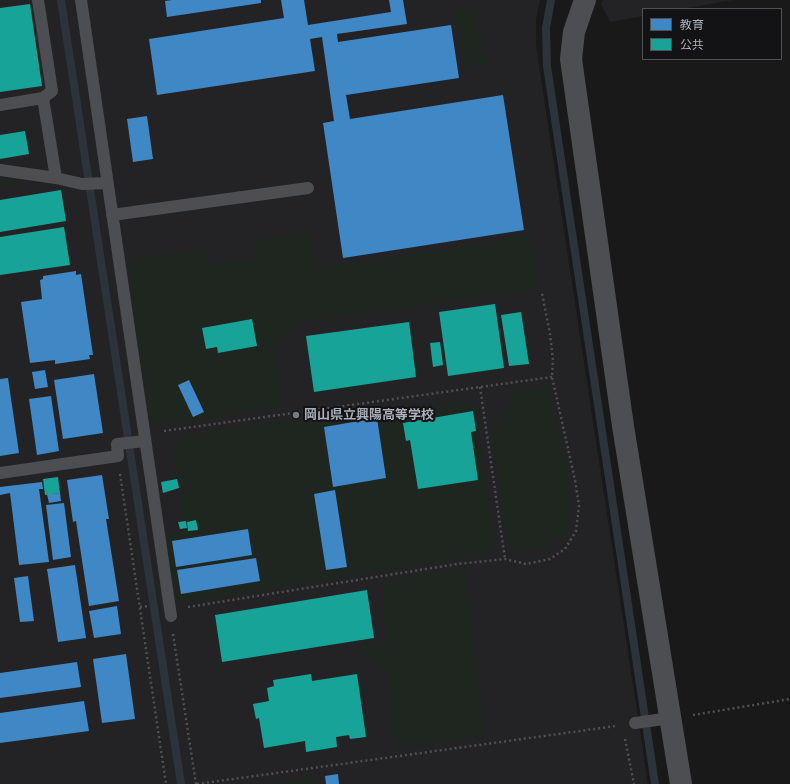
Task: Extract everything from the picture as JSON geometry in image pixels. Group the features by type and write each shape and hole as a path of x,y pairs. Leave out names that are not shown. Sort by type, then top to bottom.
{"street":[{"path":"585,0 574,32 571,59 663,719 681,784"}],"lane":[{"path":"0,105 43,98 52,91 38,0"},
{"path":"81,0 101,184 112,215 136,440 170,613"},
{"path":"43,98 56,178"},
{"path":"0,170 56,178 82,184 101,184"},
{"path":"112,215 308,188"},
{"path":"0,473 117,455 117,444 136,440"},
{"path":"635,723 663,719"}],"path":[{"path":"542,293 550,334 553,360 552,377 575,480 579,506 576,531 565,549 550,560 526,564 505,559 457,564 170,613 197,784 635,723"},
{"path":"136,440 480,386 552,377"},
{"path":"480,386 505,559"},
{"path":"117,455 166,784"},
{"path":"140,607 148,606"},
{"path":"663,719 790,699"},
{"path":"612,726 618,731"},
{"path":"624,735 634,784"}],"shaded area":[{"name":"岡山県立興陽高等学校","path":"0,0 540,0 536,20 536,46 648,784 0,784"},
{"path":"603,0 733,0 688,8 642,8 642,16 610,22 601,4"},
{"path":"472,5 478,8 481,17 480,24 473,30 480,32 484,43 476,51 484,51 486,58 485,65 475,63 465,68 461,65 461,57 465,52 459,43 459,35 466,30 457,26 455,14 461,10 465,11"},
{"path":"0,180 27,183 0,187"},
{"path":"311,232 316,268 531,235 538,283 530,290 300,322 275,345 281,407 161,425 153,421 149,411 128,259 206,249 208,263 256,258 254,240","holes":["252,319 257,346 218,353 217,347 206,349 202,328","189,380 204,411 193,417 178,385"]},
{"path":"547,386 567,466 572,519 565,534 549,546 510,552 491,429 505,412 514,390"},
{"path":"463,400 474,405 496,545 492,554 184,603 177,601 166,538 171,533 186,530 173,458 180,437 225,428 281,420 330,417","holes":["473,411 476,431 471,432 478,479 418,489 410,440 406,441 404,423","376,419 386,478 333,487 324,427","334,490 347,567 327,570 314,494","196,520 197,530 188,531 187,522","256,558 259,581 177,570"]},
{"path":"465,567 485,735 419,746 401,745 393,735 393,692 385,673 373,658 362,652 361,644 389,641 384,611 383,580"},
{"path":"316,777 317,784 268,784"}],"building: 教育":[{"path":"261,0 261,3 167,17 165,1"},
{"path":"281,0 304,0 308,25 391,12 389,0 403,0 407,24 337,34 338,42 451,25 459,78 346,95 350,119 503,95 524,230 343,258 323,123 334,121 322,37 310,39 315,71 157,95 149,39 284,18"},
{"path":"147,116 153,159 133,162 127,119"},
{"path":"76,271 76,275 81,274 93,355 89,355 90,359 55,364 55,360 30,363 21,302 42,299 40,280 43,279 43,276"},
{"path":"45,370 48,387 35,389 32,372"},
{"path":"94,374 103,433 63,439 54,380"},
{"path":"8,378 19,453 0,456 0,379"},
{"path":"189,380 204,412 193,417 178,385"},
{"path":"51,396 59,451 37,455 29,399"},
{"path":"377,418 386,478 333,487 324,427"},
{"path":"102,475 109,519 106,519 119,601 89,606 76,521 73,522 67,480"},
{"path":"42,482 43,489 39,489 49,562 19,565 10,493 0,495 0,487"},
{"path":"335,490 347,567 326,570 314,494"},
{"path":"60,493 61,501 49,503 47,494"},
{"path":"64,503 71,557 53,560 46,505"},
{"path":"248,529 252,555 176,567 172,541"},
{"path":"256,558 260,581 181,594 177,570"},
{"path":"75,565 86,638 58,642 47,569"},
{"path":"28,576 34,621 20,622 14,578"},
{"path":"117,606 121,634 94,638 89,611"},
{"path":"126,654 135,719 102,723 93,659"},
{"path":"77,662 81,687 0,698 0,673"},
{"path":"84,701 89,731 0,743 0,713"},
{"path":"338,774 339,784 326,784 325,776"}],"building: 公共":[{"path":"30,4 42,86 0,92 0,8"},
{"path":"25,131 29,154 0,159 0,135"},
{"path":"61,190 66,221 0,232 0,200"},
{"path":"64,227 70,265 0,275 0,237"},
{"path":"495,304 504,368 448,376 439,312"},
{"path":"521,312 529,364 509,366 501,315"},
{"path":"252,319 257,346 218,353 217,347 206,349 202,328"},
{"path":"409,322 416,377 314,392 306,336"},
{"path":"440,342 443,365 433,367 430,343"},
{"path":"473,411 476,431 471,432 478,480 418,489 410,440 406,441 403,423"},
{"path":"58,477 60,493 45,495 43,479"},
{"path":"177,479 179,488 163,493 161,482"},
{"path":"196,520 198,530 188,531 187,522"},
{"path":"186,521 187,528 180,529 178,522"},
{"path":"367,590 374,638 222,662 215,615"},
{"path":"311,674 312,681 357,674 366,737 350,739 349,735 336,737 337,747 306,752 305,741 264,748 259,718 256,719 253,704 269,701 267,688 274,686 273,680"}],"waterway":[{"path":"61,0 181,784"},
{"path":"551,0 546,28 547,66 655,784"}],"place":[{"name":"岡山県立興陽高等学校","path":"296,415"}]}
